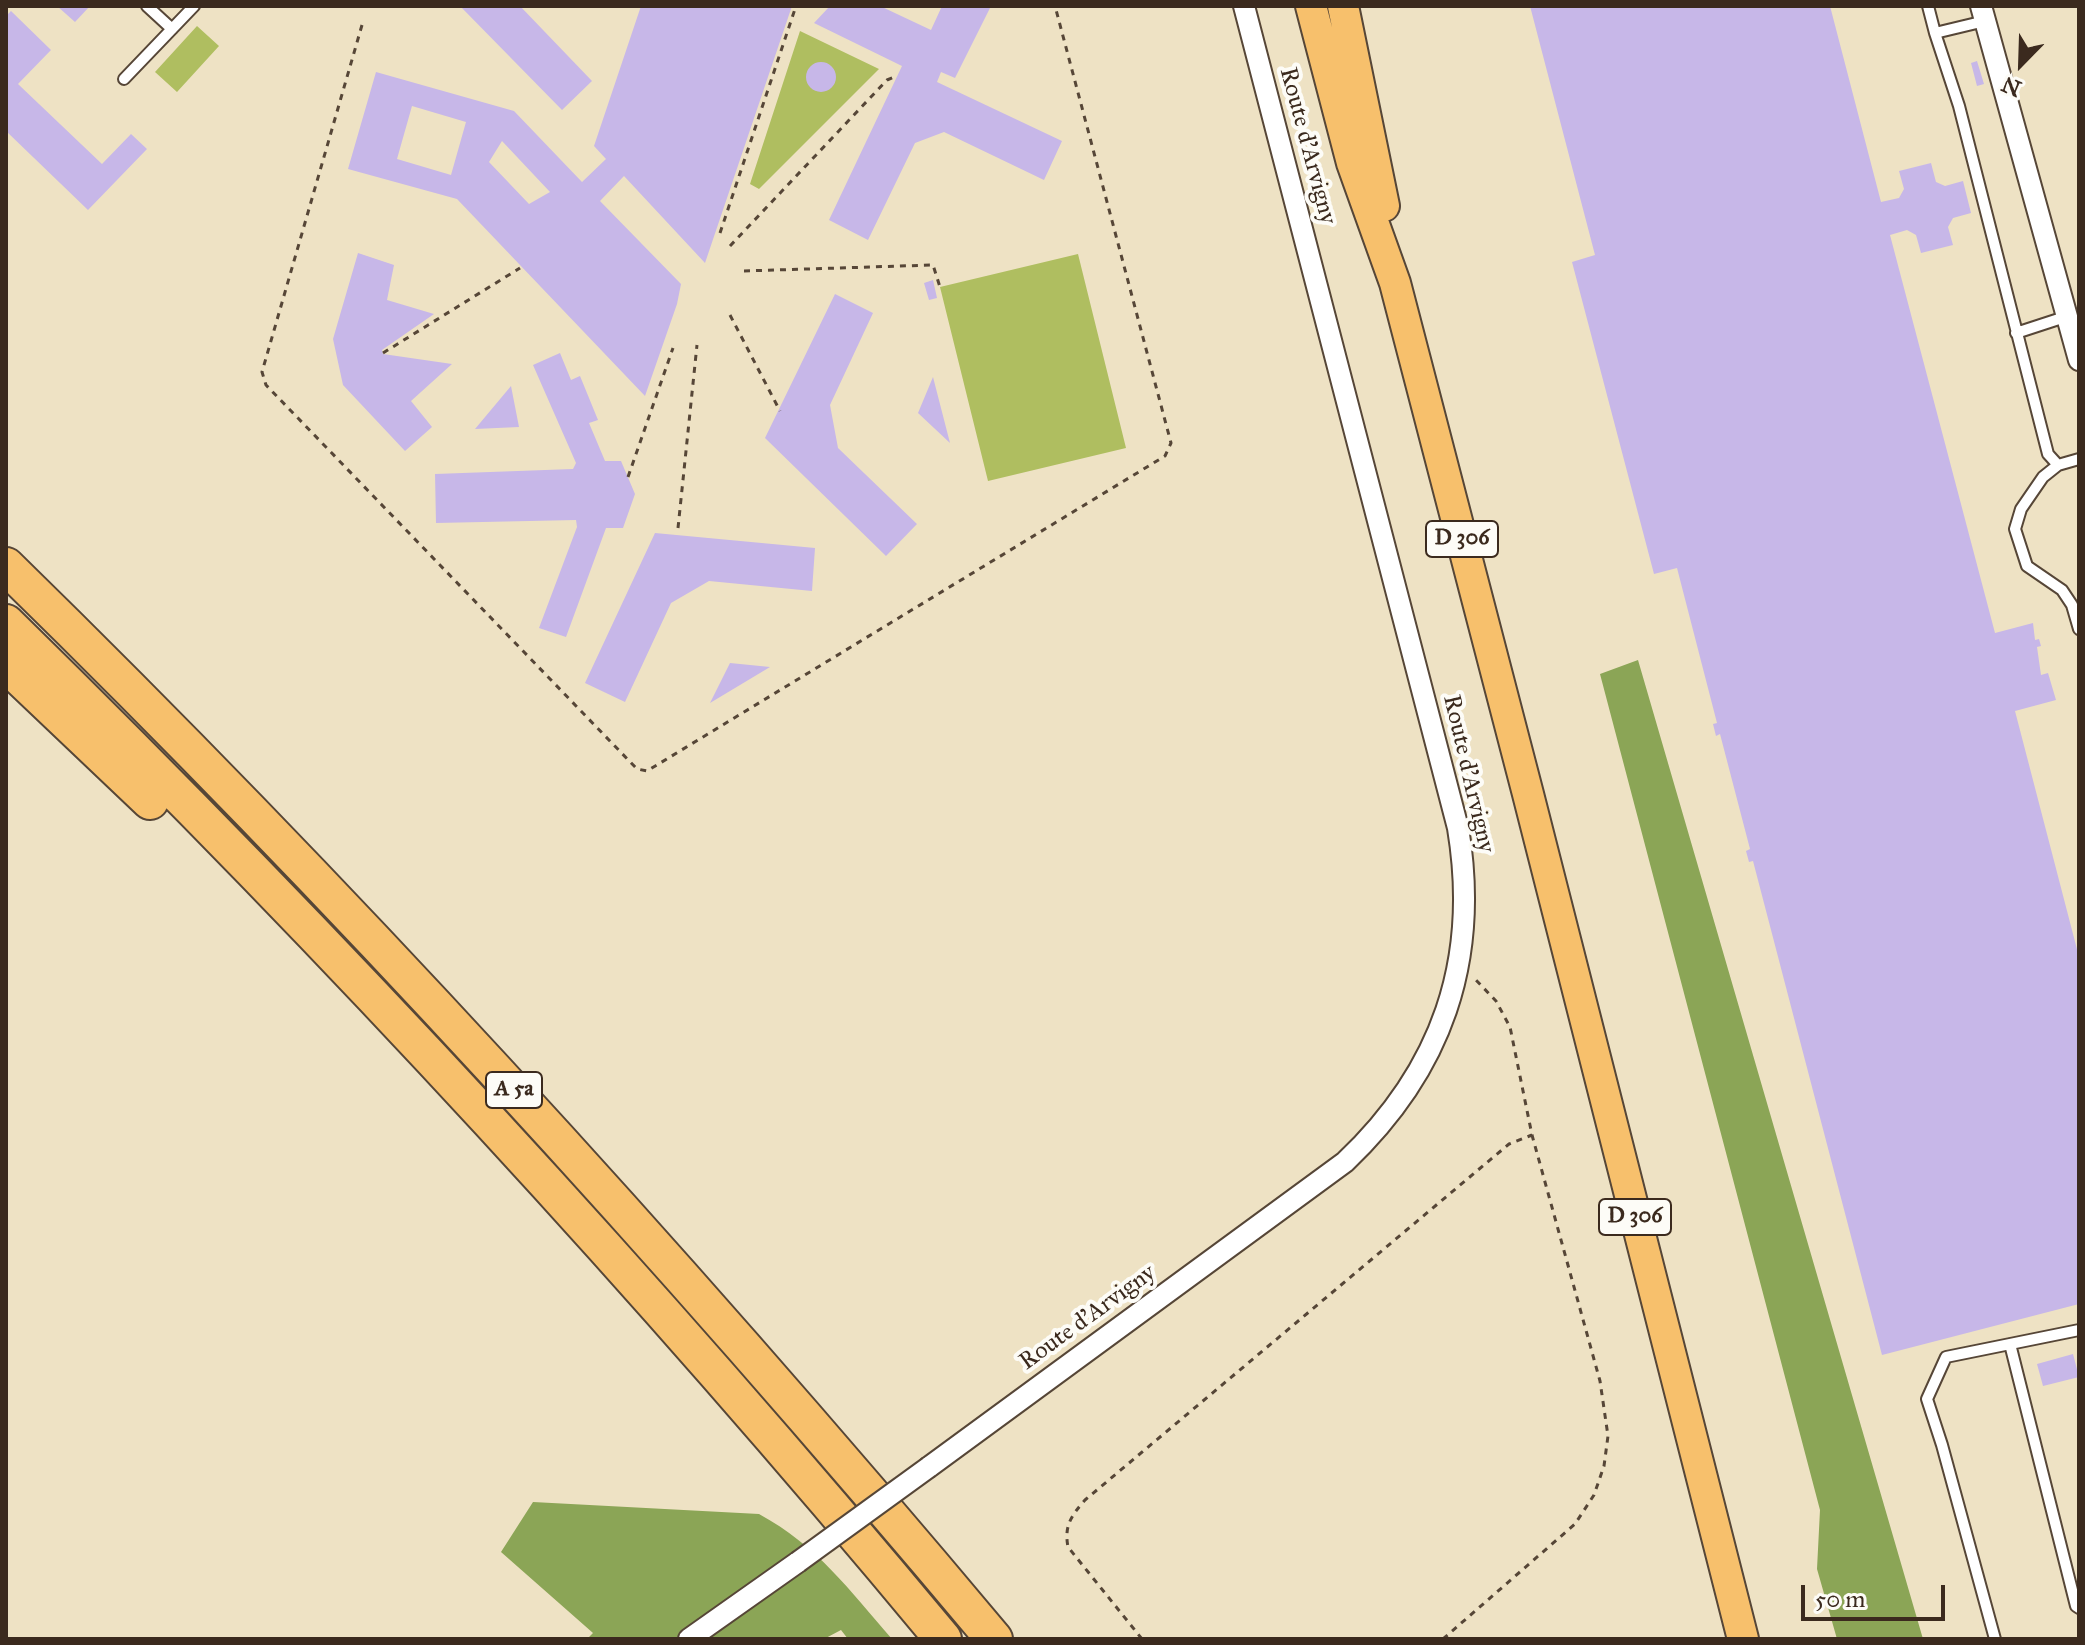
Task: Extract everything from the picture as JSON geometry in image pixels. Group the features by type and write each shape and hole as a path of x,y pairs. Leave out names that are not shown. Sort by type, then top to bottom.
{"highway":[{"name":"A 5a","path":"6,566 338,901 511,1087 728,1327 994,1639"},
{"name":"A 5a","path":"6,623 433,1060 712,1370 943,1639"},
{"path":"6,664 227,874 316,938"}],"main road":[{"name":"D 306","path":"1311,6 1352,163 1395,283 1743,1639"},
{"name":"D 306","path":"1343,6 1386,218 1395,283"}],"street":[{"name":"Route d'Arvigny","path":"689,1639 1345,1162 1387,1118 1427,1060 1442,1025 1458,965 1465,896 1458,828 1244,6"},
{"path":"1983,13 2079,360"}],"lane":[{"path":"147,6 172,29"},
{"path":"124,79 194,6"},
{"path":"1928,6 1959,106 2048,454 2058,465"},
{"path":"1935,33 1983,13"},
{"path":"2016,333 2068,316"},
{"path":"2079,459 2058,465 2043,477 2021,509 2015,529 2027,566 2062,590 2072,605 2079,629"},
{"path":"1995,1639 1927,1399 1946,1357 2079,1330"},
{"path":"2010,1344 2079,1608"}],"path":[{"path":"720,233 796,6"},
{"path":"362,25 262,372 266,385 637,769 647,771 1165,456 1171,443 1055,6"},
{"path":"730,246 887,80 897,76"},
{"path":"744,271 933,265 940,287"},
{"path":"383,353 520,268"},
{"path":"730,315 780,411"},
{"path":"678,528 697,345"},
{"path":"628,477 673,348"},
{"path":"1443,1639 1575,1524 1594,1495 1604,1466 1608,1436 1600,1381 1532,1135 1510,1027 1496,1001 1458,965"},
{"path":"1142,1639 1068,1547 1066,1533 1071,1516 1085,1500 1509,1144 1532,1135"}],"green space":[{"path":"197,26 219,46 177,92 155,72"},
{"path":"800,31 879,69 759,189 750,184"},
{"path":"1078,254 1126,448 988,481 940,287"},
{"path":"1638,660 1923,1639 1837,1639 1817,1569 1820,1510 1600,674"},
{"path":"533,1502 759,1514 816,1555 892,1639 848,1639 841,1630 824,1639 587,1639 593,1633 501,1552"}],"building":[{"path":"57,6 90,6 75,22"},
{"path":"460,6 520,6 592,81 562,110"},
{"path":"641,6 792,6 705,263 624,176 600,201 681,284 645,396 457,199 348,169 376,72 514,111 582,182 606,159 594,146","holes":["412,106 466,122 451,175 397,159","502,141 550,192 529,204 489,162"]},
{"path":"830,6 880,6 931,30 942,6 991,6 955,78 941,72 937,82 1062,141 1044,180 944,132 915,143 868,240 829,220 902,66 814,23"},
{"path":"1530,6 1830,6 1881,202 1899,198 1904,189 1899,171 1931,163 1936,182 1945,186 1963,181 1971,213 1953,218 1948,227 1953,245 1921,253 1916,235 1907,230 1890,235 1995,633 2033,623 2035,640 2039,639 2041,646 2037,647 2041,675 2048,673 2056,700 2015,711 2079,957 2079,1304 1882,1355 1753,861 1749,862 1746,851 1750,849 1720,734 1716,736 1713,724 1717,723 1677,568 1654,574 1572,262 1595,255"},
{"path":"11,11 51,50 18,84 102,164 131,134 147,149 88,210 6,131 6,16"},
{"path":"1977,61 1984,84 1977,86 1971,63"},
{"path":"821,62 832,66 836,77 832,88 821,92 810,88 806,77 810,66"},
{"path":"358,253 394,265 387,300 434,314 382,350 383,354 452,364 411,401 432,427 405,451 343,385 333,339"},
{"path":"933,280 937,298 929,300 924,283"},
{"path":"835,294 873,313 830,405 838,448 917,524 886,556 765,438"},
{"path":"560,353 571,380 580,376 598,420 589,423 605,461 621,461 635,494 623,528 606,528 566,637 539,628 577,527 576,520 436,523 435,474 573,469 576,463 533,365"},
{"path":"933,377 950,443 918,413"},
{"path":"511,386 519,427 475,429"},
{"path":"655,533 815,548 812,591 709,581 671,603 625,702 585,683"},
{"path":"730,663 770,667 710,703"},
{"path":"2073,1354 2079,1377 2043,1386 2037,1364"}]}
